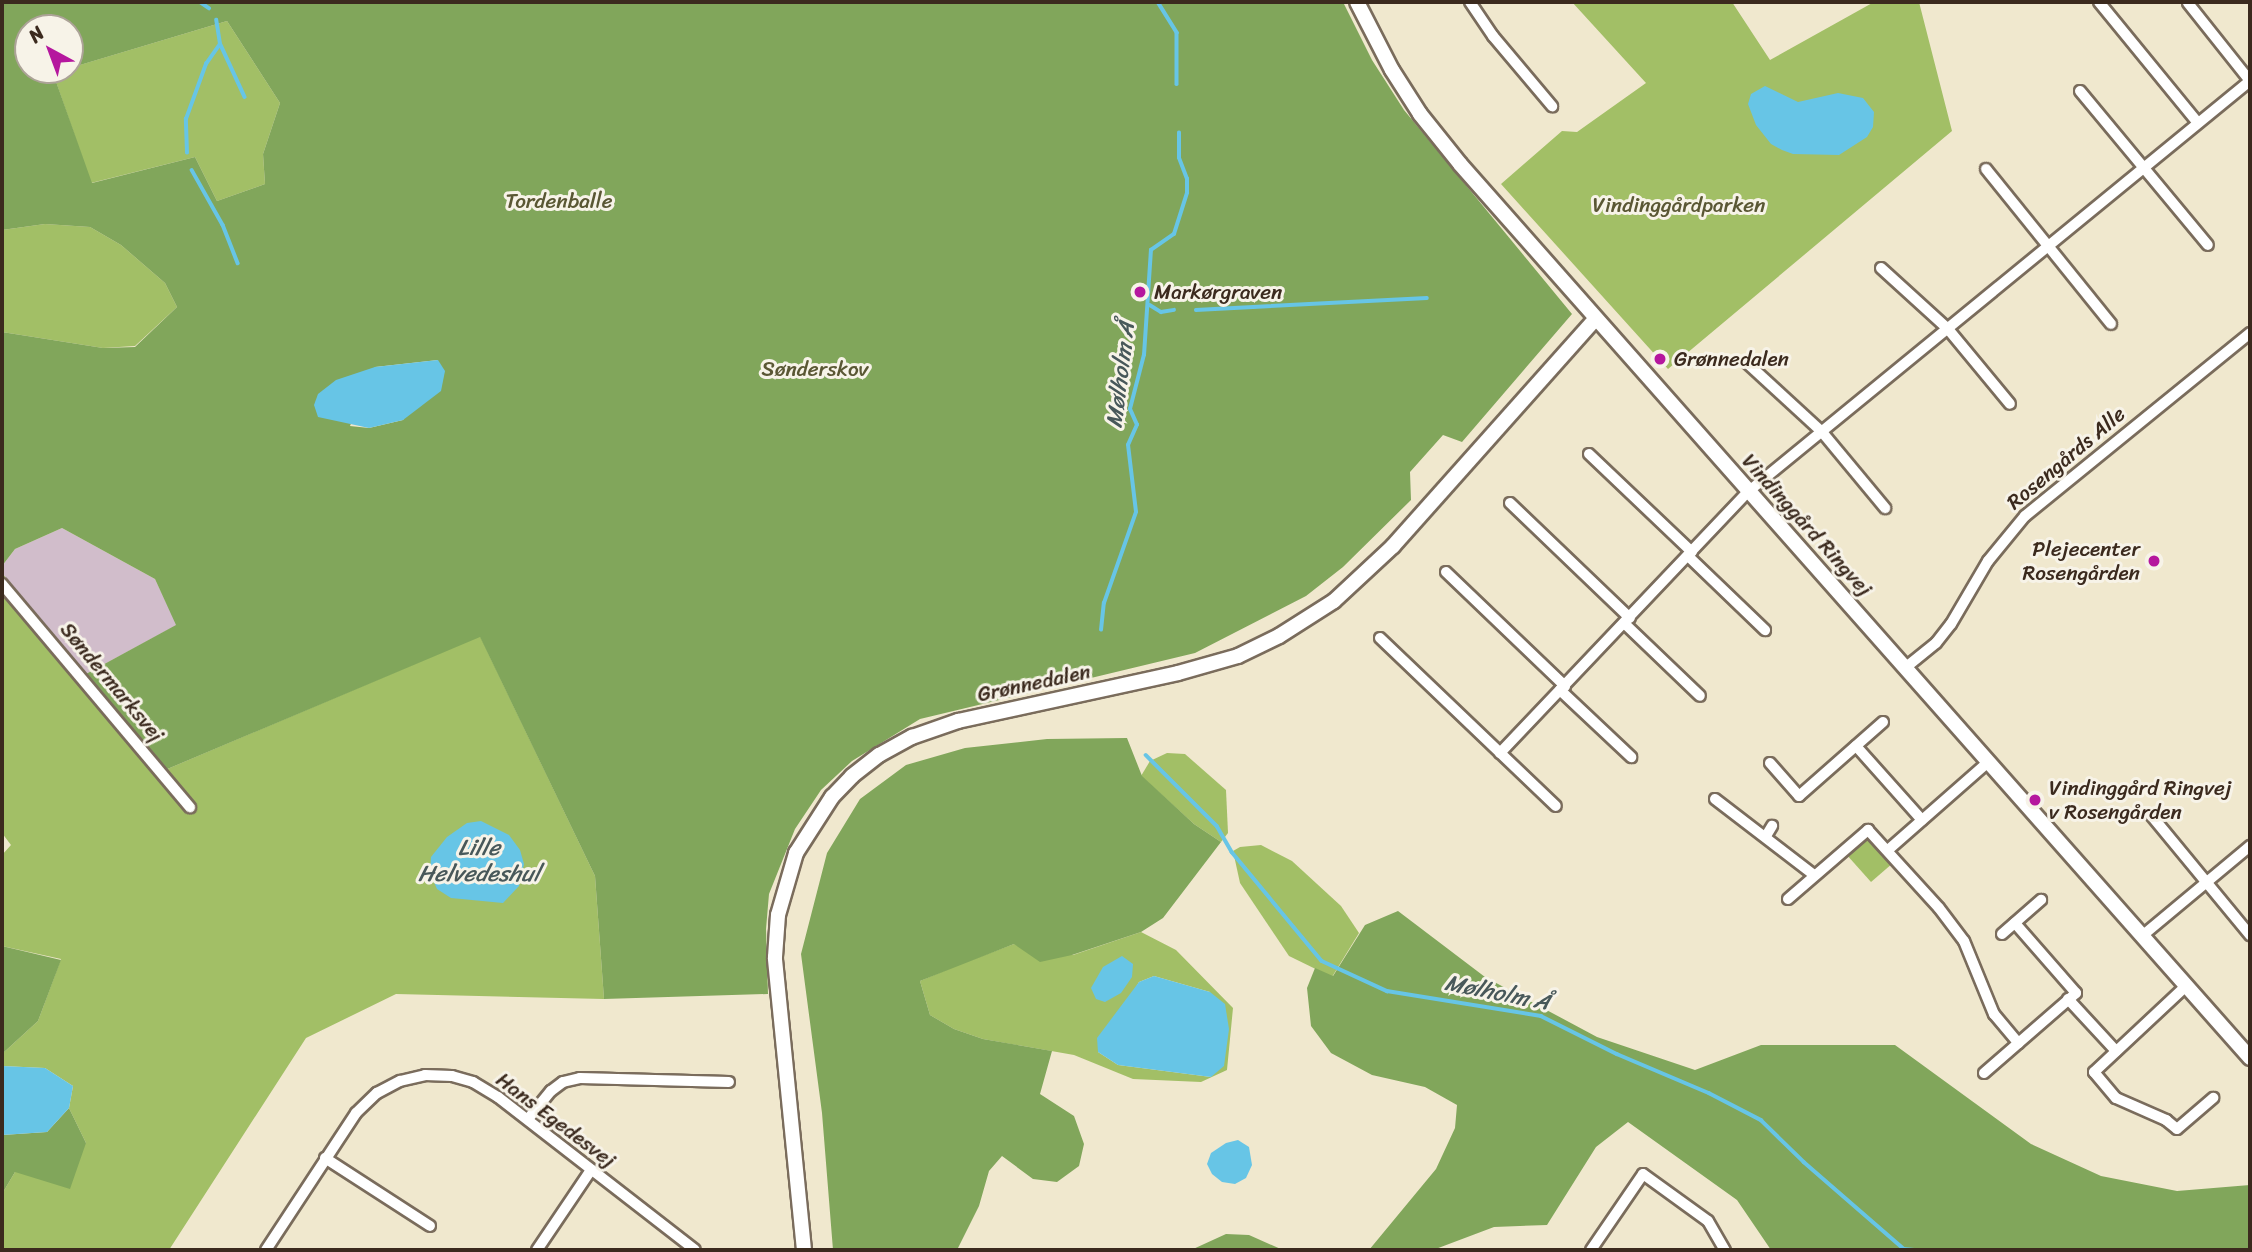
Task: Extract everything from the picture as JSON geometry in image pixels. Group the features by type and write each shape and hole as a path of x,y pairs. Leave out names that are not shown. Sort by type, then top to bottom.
{"street":[{"name":"Vindinggård Ringvej","path":"1357,2 1392,70 1440,141 2250,1058"},
{"path":"1470,2 1493,36 1552,106"},
{"path":"2099,2 2198,123"},
{"path":"1500,753 1749,491 2250,81 2188,3"},
{"path":"2080,92 2208,246"},
{"path":"1986,169 2111,324"},
{"path":"1881,268 1948,328 2010,404"},
{"name":"Grønnedalen","path":"804,1250 777,993 778,915 796,853 814,820 832,797 878,755 912,737 958,720 1178,673 1238,656 1290,629 1334,601 1393,546 1595,319"},
{"name":"Rosengårds Alle","path":"1905,668 1943,634 1988,561 2025,516 2250,333"},
{"path":"1746,362 1822,432 1885,508"},
{"path":"1589,454 1765,629"},
{"path":"1510,503 1700,696"},
{"path":"1446,572 1631,757"},
{"name":"Søndermarksvej","path":"2,584 190,807"},
{"path":"1380,638 1556,806"},
{"path":"1770,763 1799,796 1883,722"},
{"path":"1856,746 1922,820"},
{"path":"1888,850 1987,762"},
{"path":"1715,799 1814,875"},
{"path":"2151,815 2250,935"},
{"path":"1766,836 1772,826"},
{"path":"1788,899 1868,830 1940,908 1964,941 1994,1014 2018,1043"},
{"path":"2142,936 2250,846"},
{"path":"2002,934 2041,900"},
{"path":"1984,1073 2076,993 2014,923"},
{"path":"2186,986 2094,1072 2116,1098 2166,1120 2177,1129 2213,1098"},
{"path":"2068,999 2116,1051"},
{"name":"Hans Egedesvej","path":"267,1250 356,1113 377,1093 400,1081 425,1076 452,1076 473,1083 527,1119 695,1250"},
{"path":"527,1119 551,1091 563,1082 580,1078 730,1082"},
{"path":"325,1158 430,1226"},
{"path":"537,1250 591,1170"},
{"path":"1591,1250 1643,1174 1708,1221 1725,1250"}],"shaded area":[{"path":"62,528 155,579 177,625 86,674 2,573 2,566 15,549"}],"green space":[{"name":"Sønderskov","path":"2,2 1343,2 1372,60 1404,110 1572,314 1462,442 1443,435 1410,472 1411,500 1343,567 1306,596 1195,653 920,719 852,761 821,790 795,829 769,894 766,929 768,994 604,999 595,876 480,637 165,770 86,674 176,625 155,579 62,528 15,549 2,566 2,332 103,348 135,347 177,307 165,283 121,245 90,227 45,224 2,230","holes":["14,14 84,14 84,64 227,21 280,103 263,154 265,184 217,201 195,157 92,183 57,84 14,84","438,360 403,420 369,428 350,426 375,367"]},
{"name":"Vindinggårdparken","path":"1572,2 1732,2 1770,60 1874,2 1919,2 1952,131 1668,369 1501,184 1562,131 1577,132 1646,83"},
{"path":"227,21 280,103 263,154 265,184 217,201 195,157 91,183 57,84 84,84 84,64"},
{"path":"45,224 90,227 121,245 165,283 177,307 135,346 103,348 2,332 2,230"},
{"path":"2,573 165,770 480,636 595,876 604,999 396,994 306,1038 169,1250 2,1250 2,1194 15,1172 86,1143 69,1108 73,1086 45,1068 2,1066 2,1054 38,1021 61,959 2,946 2,855 11,845 2,833"},
{"path":"1127,738 1142,776 1194,824 1221,842 1163,918 1141,932 1072,955 1040,962 1014,944 920,981 930,1015 954,1029 983,1039 1052,1051 1040,1094 1074,1116 1084,1144 1079,1166 1057,1182 1033,1179 1002,1156 989,1171 979,1206 957,1250 833,1250 822,1113 801,954 827,853 860,799 906,765 965,748 1047,739"},
{"path":"1167,753 1185,754 1226,790 1228,833 1221,842 1194,824 1141,776 1150,761"},
{"path":"1867,839 1874,841 1893,863 1871,882 1846,854"},
{"path":"1261,845 1292,861 1341,906 1359,933 1332,977 1289,956 1240,883 1233,851 1240,847"},
{"path":"1398,911 1485,977 1597,1037 1695,1070 1761,1045 1895,1045 2031,1144 2101,1176 2177,1191 2250,1185 2250,1250 1771,1250 1737,1200 1628,1122 1596,1147 1547,1225 1494,1227 1433,1250 1369,1250 1436,1169 1455,1128 1457,1105 1425,1087 1372,1075 1331,1053 1311,1026 1307,988 1315,968 1333,976 1365,925"},
{"path":"1141,932 1176,950 1233,1008 1227,1070 1201,1082 1133,1079 1074,1055 983,1039 954,1029 930,1015 920,981 1014,944 1073,955","holes":["1154,976 1210,992 1211,1077 1118,1065 1098,1052 1139,982"]},
{"path":"2,946 61,960 38,1021 2,1054"},
{"path":"69,1108 86,1143 70,1189 15,1172 2,1194 2,1135 47,1132"},
{"path":"1226,1234 1249,1235 1283,1250 1191,1250"}],"water":[{"path":"1765,86 1798,102 1838,93 1863,98 1874,112 1873,127 1867,137 1839,155 1793,154 1782,150 1771,144 1756,125 1748,104 1751,94"},
{"path":"438,360 445,371 441,391 403,420 369,428 318,417 314,405 318,394 336,380 375,367"},
{"name":"Lille Helvedeshul","path":"481,821 509,835 520,850 524,864 519,886 503,903 451,898 437,889 430,873 431,857 447,837 467,823"},
{"path":"1122,956 1133,964 1132,977 1121,993 1105,1002 1096,999 1091,988 1103,967"},
{"path":"1154,976 1210,992 1225,1004 1229,1029 1224,1066 1211,1077 1118,1065 1098,1052 1097,1038 1139,982"},
{"path":"2,1066 45,1068 73,1086 69,1108 47,1132 2,1135"},
{"path":"1238,1140 1249,1147 1252,1165 1246,1178 1235,1184 1222,1182 1212,1174 1207,1164 1211,1153 1226,1143"}],"waterway":[{"path":"200,2 209,8"},
{"name":"Mølholm Å","path":"1158,2 1177,33 1177,84"},
{"path":"187,153 186,119 206,64 220,44 216,20"},
{"path":"221,45 245,97"},
{"name":"Mølholm Å","path":"1101,630 1104,603 1136,512 1128,445 1137,425 1130,409 1144,355 1151,250 1174,234 1187,193 1187,179 1179,158 1179,133"},
{"path":"192,170 223,225 238,263"},
{"path":"1196,310 1427,298"},
{"path":"1150,305 1161,312 1174,310"},
{"name":"Mølholm Å","path":"1146,755 1217,826 1232,852 1322,961 1387,991 1541,1016 1617,1054 1709,1093 1761,1120 1804,1162 1904,1249 1914,1250"}],"place":[{"name":"Markørgraven","path":"1140,292"},
{"name":"Grønnedalen","path":"1660,359"},
{"name":"Plejecenter Rosengården","path":"2154,561"},
{"name":"Vindinggård Ringvej v Rosengården","path":"2035,800"}],"park label":[{"name":"Tordenballe","path":"559,201"}]}
